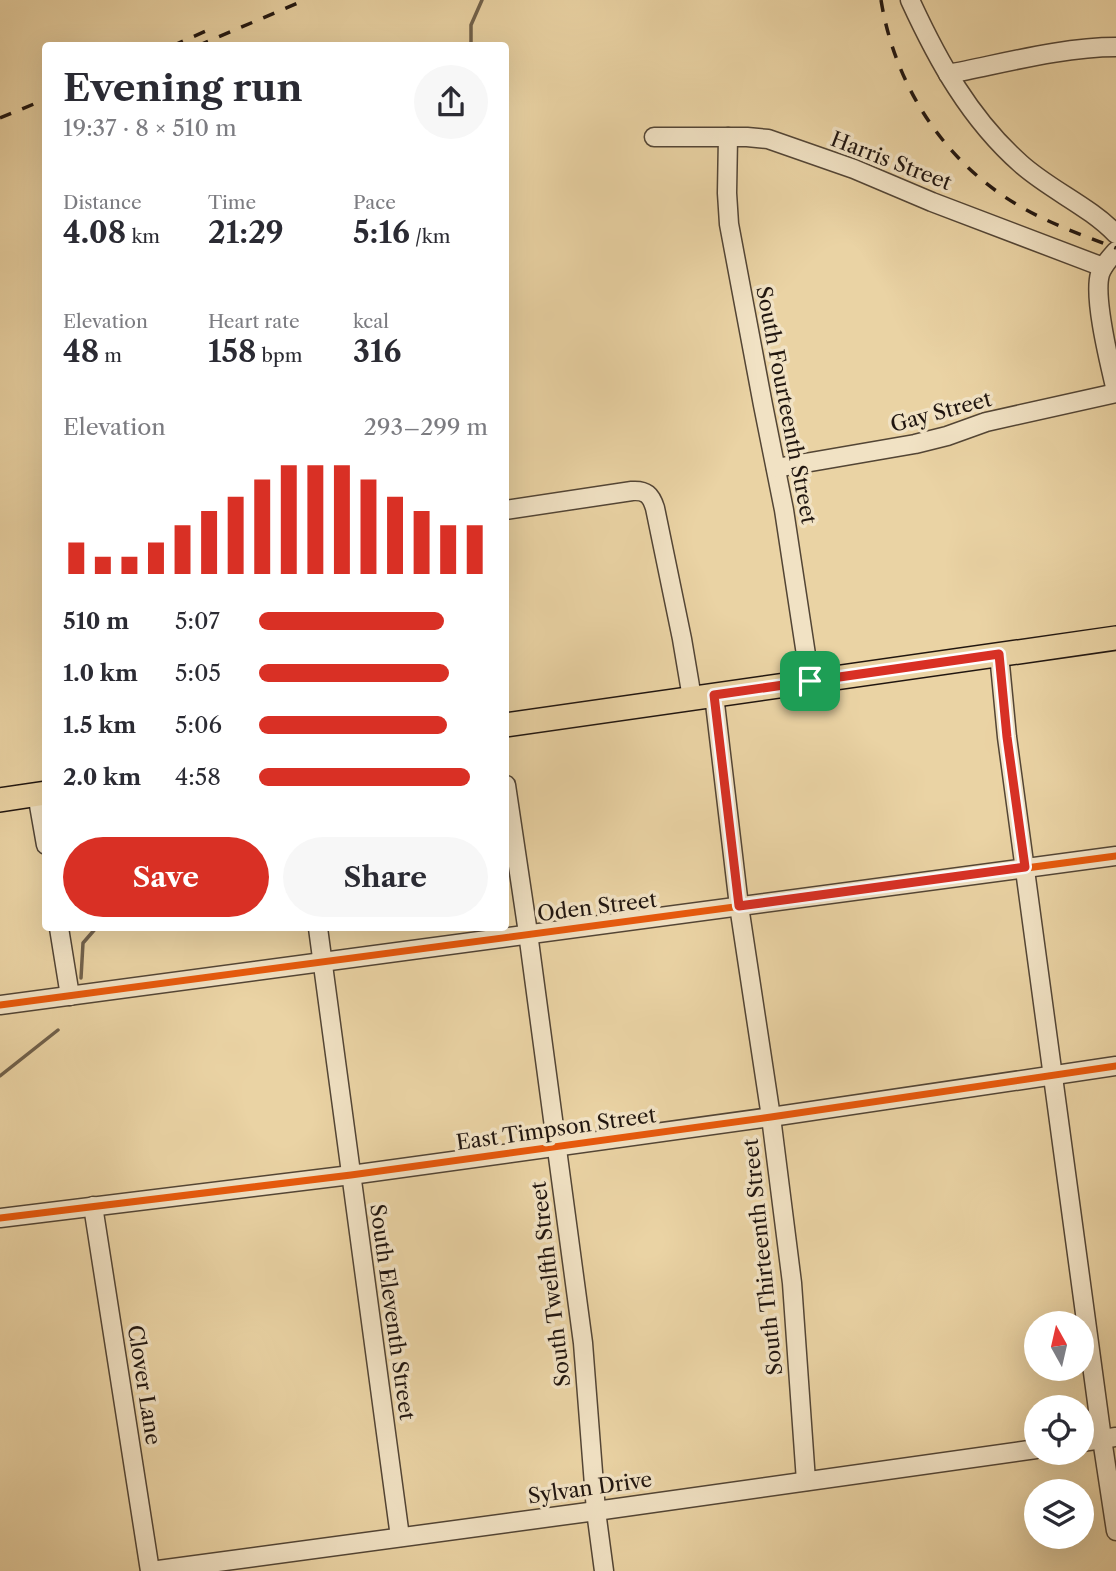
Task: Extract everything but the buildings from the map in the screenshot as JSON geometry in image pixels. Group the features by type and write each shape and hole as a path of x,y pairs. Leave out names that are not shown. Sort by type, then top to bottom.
{"main road":[{"path":"509,726 1116,638"},
{"path":"0,800 41,794"}],"street":[{"path":"909,0 960,95 978,119 1021,165 1099,219 1116,234"},
{"path":"948,74 1049,54 1116,47"},
{"name":"Harris Street","path":"654,137 768,139 854,169 932,202 1103,267"},
{"name":"South Fourteenth Street","path":"728,137 729,223 784,510 810,681"},
{"path":"1116,251 1103,267 1098,290 1116,392"},
{"name":"Gay Street","path":"776,468 915,444 986,422 1116,392"},
{"name":"South Thirteenth Street","path":"509,510 639,491 650,496 655,508 682,639 703,697 739,906 771,1117 794,1302 806,1481"},
{"path":"999,654 1007,737 1054,1074 1109,1438 1116,1531"},
{"name":"South Twelfth Street","path":"509,805 583,1343 596,1511 604,1571"},
{"name":"Oden Street","path":"0,1005 1116,856"},
{"path":"59,931 69,996"},
{"name":"South Eleventh Street","path":"318,931 400,1537"},
{"name":"East Timpson Street","path":"0,1218 351,1175 1116,1066"},
{"name":"Clover Lane","path":"93,1206 150,1571"},
{"name":"Sylvan Drive","path":"150,1571 1024,1451"}],"waterway":[{"path":"471,42 471,25 482,0"},
{"path":"81,978 83,943 93,931"},
{"path":"0,1076 58,1030"}],"railway":[{"path":"206,42 305,0"},
{"path":"881,0 898,63 912,93 928,120 970,170 1023,208 1057,225 1116,248"},
{"path":"181,42 206,31"},
{"path":"0,118 42,101"}],"cycle path":[{"path":"0,1005 1116,856"},
{"path":"0,1218 351,1175 1116,1066"}],"route":[{"path":"999,654 1007,737 1025,867 739,906 714,695 810,681 999,654"}]}
